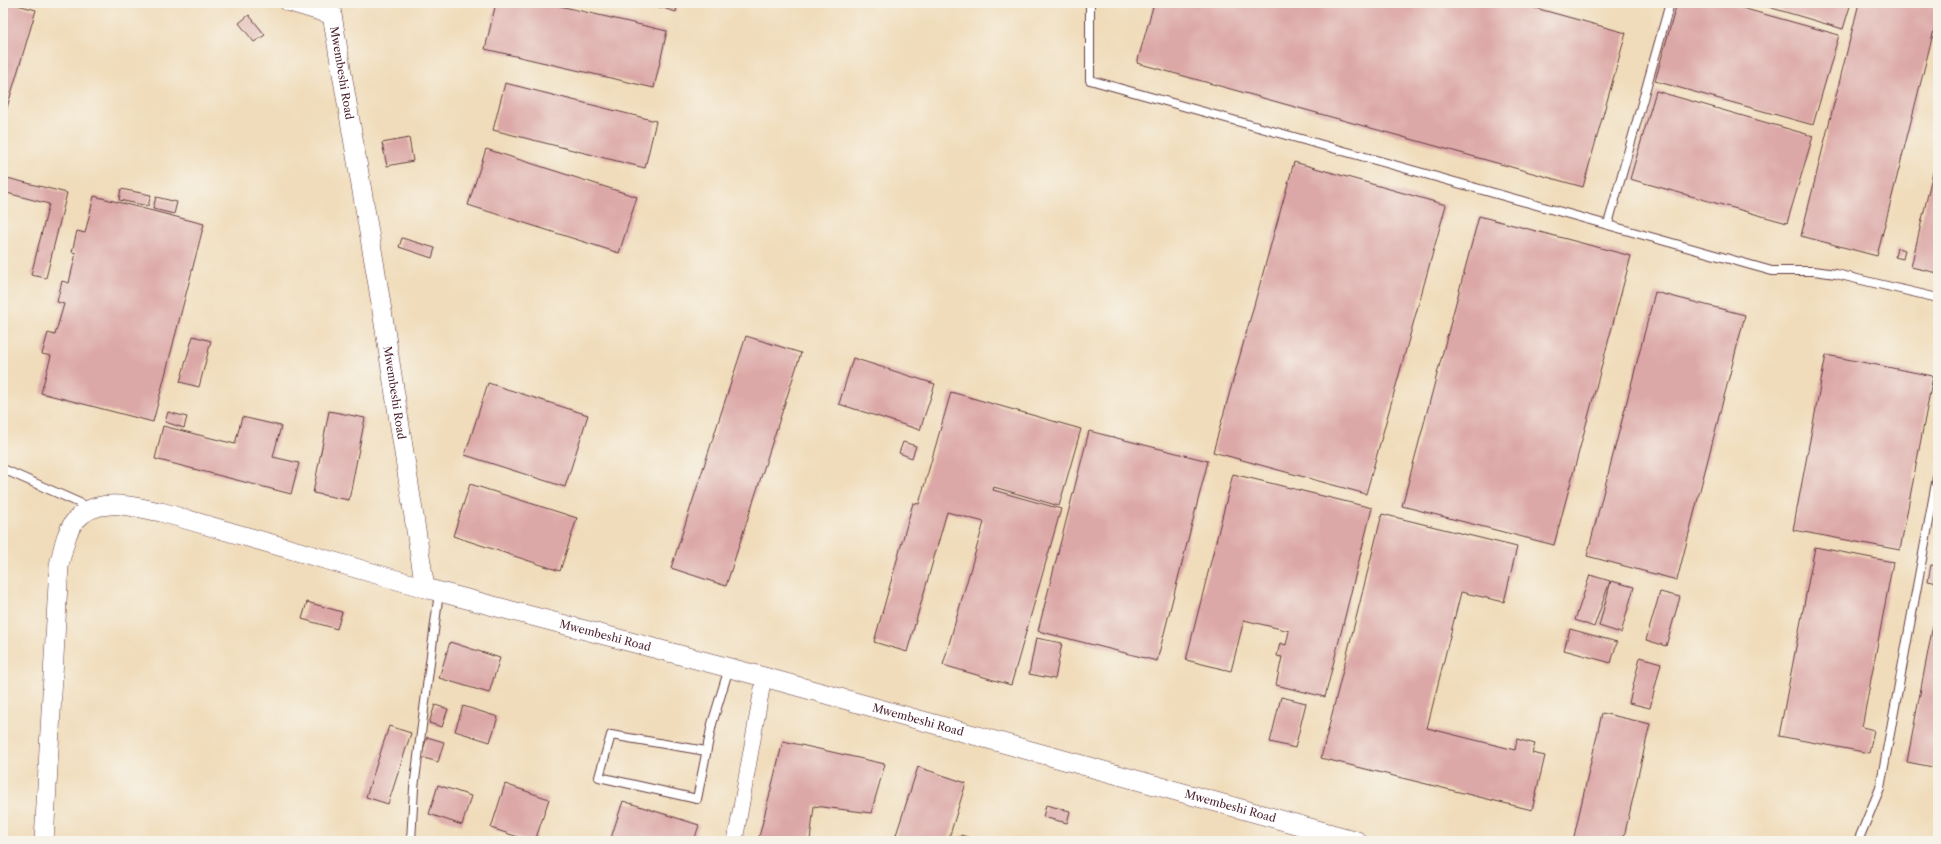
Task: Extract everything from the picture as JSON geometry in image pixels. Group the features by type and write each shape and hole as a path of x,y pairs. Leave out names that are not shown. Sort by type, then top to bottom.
{"street":[{"path":"287,3 332,10"},
{"name":"Mwembeshi Road","path":"332,10 378,285 432,590 729,668 1357,841"},
{"path":"44,841 59,565 66,537 75,521 92,508 117,504 161,512 432,590"},
{"path":"735,841 764,678"}],"lane":[{"path":"1090,3 1090,80 1772,271 1814,271 1829,273 1938,298"},
{"path":"1608,224 1670,3"},
{"path":"3,469 92,508"},
{"path":"1858,841 1880,788 1938,472"},
{"path":"411,841 414,788 432,590"},
{"path":"706,751 611,735 599,777 697,799 712,724 729,668"}],"building":[{"path":"3,3 10,3 36,10 3,121"},
{"path":"496,3 547,3 667,31 654,88 485,49"},
{"path":"646,3 678,3 676,12"},
{"path":"1154,3 1517,3 1626,33 1583,187 1137,63"},
{"path":"1677,3 1724,3 1839,35 1813,125 1655,81"},
{"path":"1755,3 1851,3 1843,29"},
{"path":"1859,3 1938,3 1938,14 1877,256 1801,236"},
{"path":"249,15 265,35 254,42 239,23"},
{"path":"505,83 656,121 645,168 493,130"},
{"path":"1656,91 1813,136 1787,223 1630,179"},
{"path":"409,138 413,161 387,166 382,143"},
{"path":"486,149 637,197 619,253 468,205"},
{"path":"1938,155 1938,273 1911,267"},
{"path":"1294,162 1446,205 1366,494 1213,452"},
{"path":"3,177 67,193 46,278 31,275 49,204 3,192"},
{"path":"121,189 151,195 148,206 119,200"},
{"path":"94,196 204,224 153,422 41,393 51,356 42,354 48,333 55,335 64,304 57,302 62,281 69,283 76,253 72,252 77,231 85,233"},
{"path":"156,197 177,202 174,214 153,209"},
{"path":"1479,216 1631,256 1554,545 1402,506"},
{"path":"402,238 435,248 432,258 399,247"},
{"path":"1897,248 1905,250 1903,259 1895,257"},
{"path":"1655,292 1745,315 1677,580 1587,556"},
{"path":"193,336 211,341 199,387 180,382"},
{"path":"746,336 801,353 726,586 671,568"},
{"path":"1826,355 1933,376 1900,550 1793,530"},
{"path":"853,358 935,384 920,430 839,404"},
{"path":"488,383 588,415 565,487 465,455"},
{"path":"951,392 1081,429 1059,506 994,487 993,490 1061,509 1011,685 943,665 984,522 947,512 907,652 874,642 913,503 919,504"},
{"path":"329,411 365,418 349,500 313,493"},
{"path":"168,412 187,417 184,428 165,422"},
{"path":"242,417 281,426 273,457 299,463 291,494 155,459 163,426 235,444"},
{"path":"1089,431 1208,461 1157,661 1038,631"},
{"path":"903,442 916,446 912,458 899,453"},
{"path":"1233,474 1372,508 1325,697 1276,685 1282,657 1277,656 1280,643 1286,645 1289,631 1244,620 1231,671 1186,660"},
{"path":"470,484 577,518 560,571 453,536"},
{"path":"1382,514 1517,547 1504,602 1461,592 1427,728 1515,750 1517,739 1535,744 1532,753 1545,756 1532,810 1321,758"},
{"path":"1815,547 1893,562 1862,727 1874,730 1869,753 1779,736"},
{"path":"1931,565 1938,566 1938,583 1928,581"},
{"path":"1590,575 1610,581 1594,627 1575,620"},
{"path":"1611,581 1634,587 1621,633 1599,626"},
{"path":"1660,592 1680,597 1666,646 1646,640"},
{"path":"307,602 342,612 337,629 302,619"},
{"path":"1933,625 1938,626 1938,768 1907,762"},
{"path":"1570,629 1617,642 1611,663 1564,650"},
{"path":"1036,638 1062,643 1055,679 1029,674"},
{"path":"450,642 500,658 489,693 439,678"},
{"path":"1640,657 1661,663 1650,708 1629,703"},
{"path":"1281,697 1306,703 1295,748 1270,742"},
{"path":"435,705 448,709 442,727 429,723"},
{"path":"463,706 498,717 490,742 455,731"},
{"path":"1602,713 1650,724 1623,841 1573,841"},
{"path":"389,726 411,733 388,804 366,797"},
{"path":"427,737 444,742 438,762 421,757"},
{"path":"783,741 885,764 871,813 814,806 810,841 758,841"},
{"path":"918,767 966,783 948,841 894,841"},
{"path":"505,784 549,799 535,841 530,841 491,828"},
{"path":"438,785 471,796 462,825 429,814"},
{"path":"623,801 699,825 694,841 610,841"},
{"path":"1046,805 1070,811 1067,823 1043,817"},
{"path":"961,835 980,841 959,841"}]}
